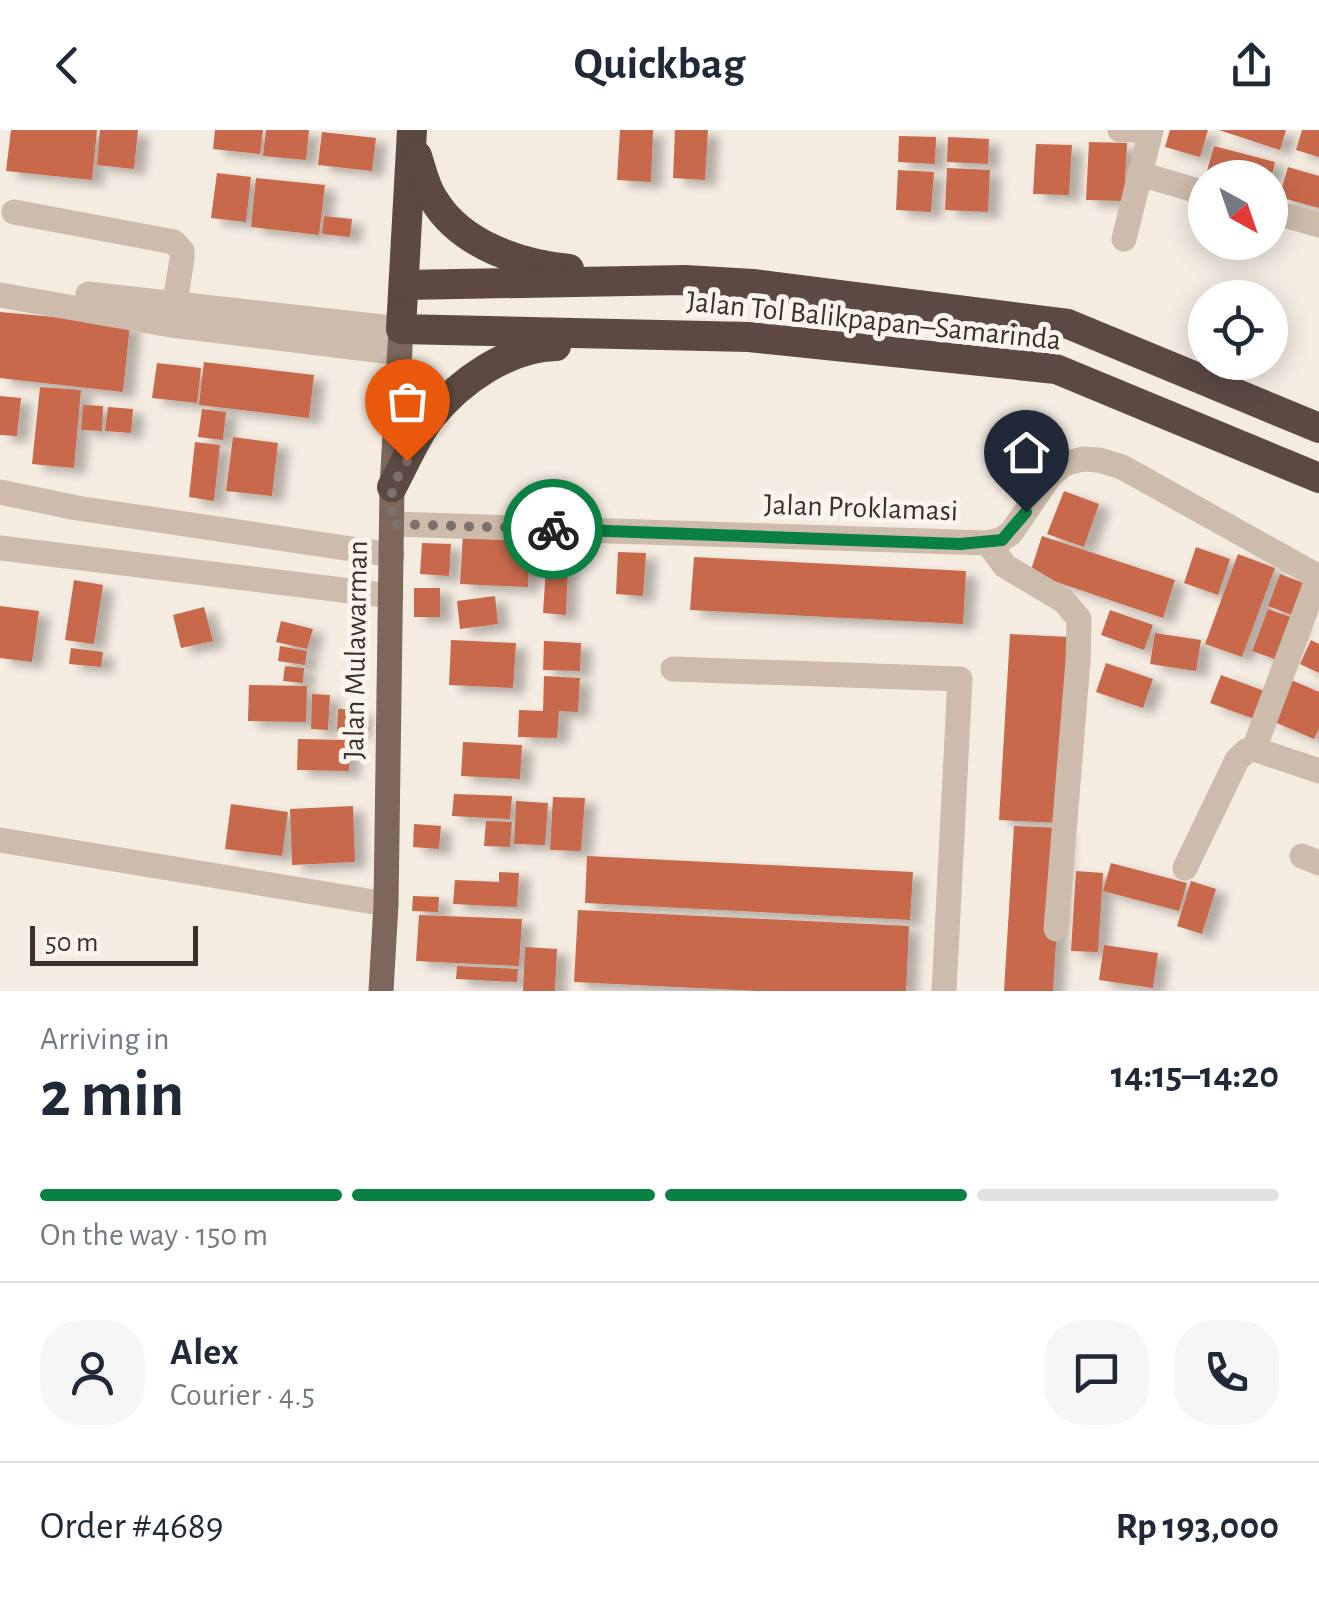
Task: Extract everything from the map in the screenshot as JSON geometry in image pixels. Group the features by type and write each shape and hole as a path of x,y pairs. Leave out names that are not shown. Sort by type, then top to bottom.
{"highway":[{"path":"412,134 426,187 436,204 447,217 495,252 553,268 685,280"},
{"name":"Jalan Mulawarman","path":"401,341 412,134"},
{"name":"Jalan Tol Balikpapan–Samarinda","path":"404,285 685,280 753,284 1068,324 1319,428"},
{"path":"392,487 430,419 492,364 507,356 533,347 684,344 749,336"},
{"name":"Jalan Tol Balikpapan–Samarinda","path":"401,341 749,336 1056,369 1319,478"}],"main road":[{"name":"Jalan Mulawarman","path":"381,991 386,904 392,487 401,341"}],"street":[{"path":"1120,130 1150,131 1124,239"},
{"path":"1140,174 1188,187"},
{"path":"14,212 174,242 182,251 182,259 172,315"},
{"path":"1288,217 1319,226"},
{"path":"0,282 172,315"},
{"path":"0,294 401,341"},
{"name":"Jalan Proklamasi","path":"392,524 988,543 1002,540 1011,532 1050,476 1064,464 1084,458 1122,467 1318,577"},
{"path":"0,492 77,508 392,556"},
{"path":"988,543 1004,566 1064,601 1079,618 1056,929"},
{"path":"0,548 391,596"},
{"path":"1254,749 1318,577"},
{"path":"673,669 960,679 944,991"},
{"path":"1184,868 1237,760 1246,751 1254,749 1319,771"},
{"path":"0,840 386,904"}],"building":[{"path":"11,130 97,130 92,180 6,171"},
{"path":"100,130 138,130 134,169 97,165"},
{"path":"215,130 263,130 260,154 213,149"},
{"path":"266,130 309,130 306,160 263,156"},
{"path":"620,130 653,130 651,182 617,180"},
{"path":"675,130 708,130 705,180 673,178"},
{"path":"1170,130 1208,130 1200,157 1165,147"},
{"path":"1219,130 1286,130 1280,150"},
{"path":"1302,130 1319,130 1319,157 1296,150"},
{"path":"322,132 376,138 372,171 318,165"},
{"path":"899,136 936,137 935,164 898,162"},
{"path":"948,137 989,139 988,164 947,162"},
{"path":"1089,142 1127,143 1124,201 1086,200"},
{"path":"1036,144 1072,145 1069,195 1033,194"},
{"path":"1214,146 1267,160 1210,160"},
{"path":"1288,167 1319,176 1319,208 1288,199"},
{"path":"947,168 990,170 988,212 945,210"},
{"path":"898,170 934,172 931,212 896,210"},
{"path":"217,173 251,177 246,222 211,218"},
{"path":"256,178 325,185 319,235 251,227"},
{"path":"324,216 352,219 350,237 322,234"},
{"path":"0,312 130,324 123,392 0,378"},
{"path":"204,362 314,375 309,418 199,405"},
{"path":"157,363 201,368 197,403 152,398"},
{"path":"40,387 81,390 74,468 32,464"},
{"path":"0,396 21,398 17,436 0,435"},
{"path":"83,405 103,406 102,431 81,430"},
{"path":"108,407 133,409 131,433 105,431"},
{"path":"202,409 226,412 223,440 198,437"},
{"path":"233,437 278,443 272,496 226,491"},
{"path":"195,442 220,445 214,501 189,497"},
{"path":"1064,491 1099,504 1084,547 1047,534"},
{"path":"463,533 530,536 528,587 460,584"},
{"path":"1042,536 1175,580 1163,618 1030,573"},
{"path":"422,543 451,544 449,576 420,574"},
{"path":"1196,547 1230,559 1218,595 1184,583"},
{"path":"618,552 646,553 643,596 616,594"},
{"path":"1238,554 1275,568 1242,657 1205,644"},
{"path":"694,557 966,571 963,624 690,610"},
{"path":"546,567 568,568 566,615 543,613"},
{"path":"1280,574 1309,585 1297,617 1268,606"},
{"path":"74,580 103,585 94,644 65,640"},
{"path":"414,588 440,588 440,617 414,617"},
{"path":"495,596 498,624 460,629 457,601"},
{"path":"0,606 39,611 32,662 0,658"},
{"path":"204,607 213,641 181,648 173,615"},
{"path":"1268,609 1299,620 1283,662 1252,651"},
{"path":"1110,610 1153,625 1144,650 1101,635"},
{"path":"281,621 313,629 307,649 276,642"},
{"path":"1155,633 1201,640 1196,671 1150,664"},
{"path":"1010,634 1069,637 1059,823 999,820"},
{"path":"451,640 516,643 513,688 449,685"},
{"path":"1311,640 1319,644 1319,673 1300,664"},
{"path":"544,641 581,643 580,671 543,670"},
{"path":"280,646 307,651 305,665 278,661"},
{"path":"71,648 103,652 101,667 69,664"},
{"path":"1106,663 1153,679 1143,708 1096,692"},
{"path":"285,666 304,668 303,683 283,681"},
{"path":"1221,675 1270,693 1260,721 1210,703"},
{"path":"544,676 580,678 578,712 559,711 557,738 518,737 519,710 543,711"},
{"path":"1289,679 1319,692 1319,728 1314,739 1270,720"},
{"path":"249,685 307,686 306,722 248,721"},
{"path":"312,694 330,695 328,730 311,729"},
{"path":"338,709 362,710 360,733 337,732"},
{"path":"298,739 350,740 349,771 297,770"},
{"path":"463,742 522,745 520,779 461,776"},
{"path":"454,794 512,796 510,819 452,816"},
{"path":"553,797 585,798 581,851 550,850"},
{"path":"516,801 548,803 545,845 514,844"},
{"path":"231,804 288,812 282,856 225,849"},
{"path":"353,806 355,862 292,865 290,809"},
{"path":"486,821 512,822 510,847 484,846"},
{"path":"414,824 441,826 439,849 413,847"},
{"path":"1014,826 1063,828 1053,991 1004,991"},
{"path":"587,856 913,872 910,920 585,903"},
{"path":"1111,863 1187,883 1179,911 1103,891"},
{"path":"1076,871 1103,873 1098,952 1071,951"},
{"path":"499,872 519,873 517,907 453,904 455,880 499,882"},
{"path":"1191,881 1216,889 1202,934 1177,926"},
{"path":"413,896 439,897 438,912 412,911"},
{"path":"578,910 909,926 906,991 759,991 574,982"},
{"path":"419,915 522,919 519,966 416,961"},
{"path":"1104,945 1158,953 1153,988 1099,980"},
{"path":"525,947 557,949 555,991 523,991"},
{"path":"457,966 518,969 517,982 456,979"}],"way so far":[{"path":"407,461 392,487 392,524 553,529"}],"route":[{"path":"553,529 988,543 1002,540 1026,512"}]}
